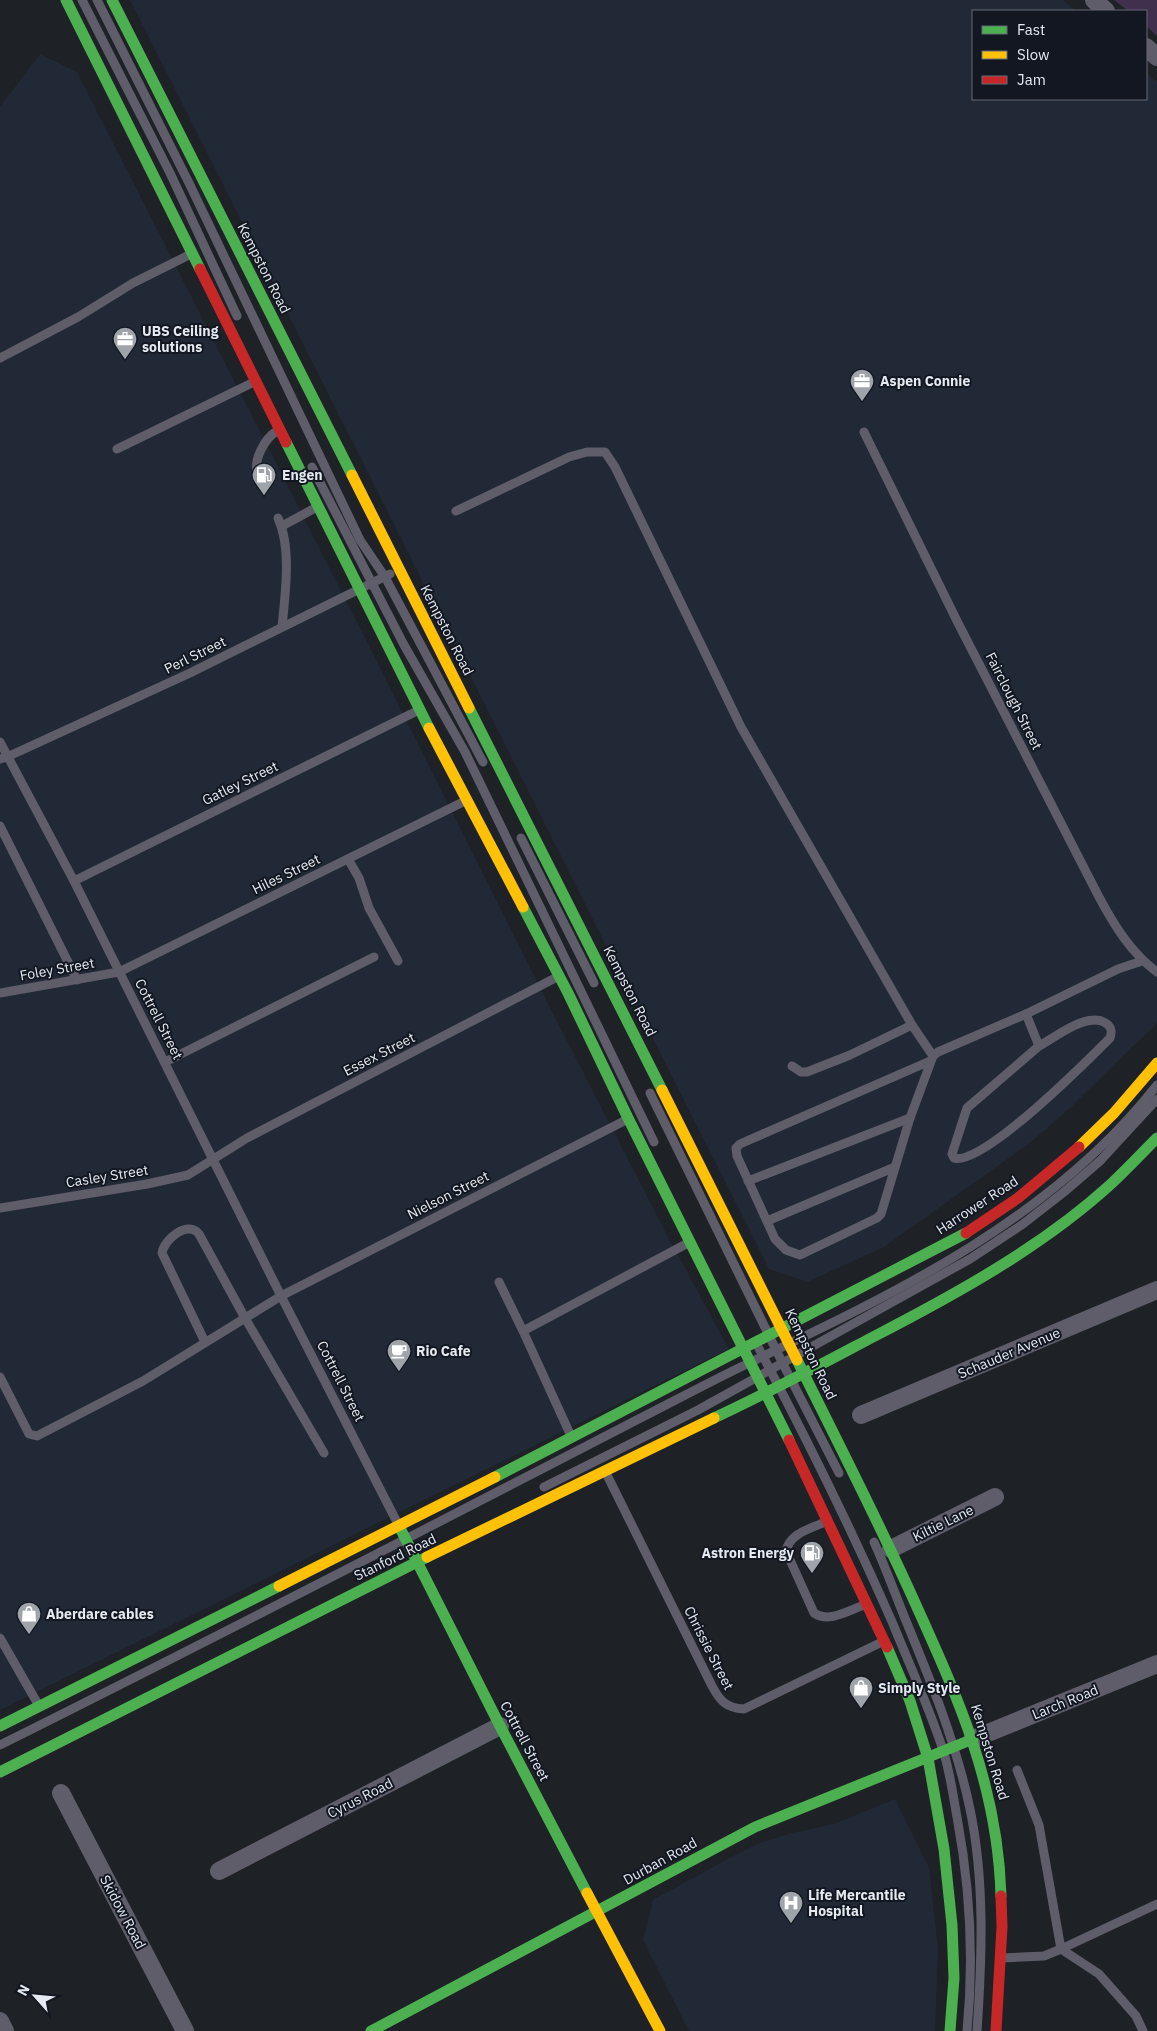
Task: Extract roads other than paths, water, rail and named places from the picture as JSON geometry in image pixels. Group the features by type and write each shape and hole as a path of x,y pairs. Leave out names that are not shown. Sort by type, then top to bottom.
{"main road":[{"path":"66,0 419,710 559,976 628,1118 767,1393 885,1640 910,1701 928,1758 944,1849 952,1926 954,1978 950,2031"},
{"name":"Kempston Road","path":"112,0 605,973 891,1548 946,1670 973,1739 994,1820 1000,1865 1002,1927 996,2031"},
{"name":"Harrower Road","path":"782,1330 964,1235 1002,1210 1076,1151 1127,1100 1157,1063"},
{"path":"804,1372 931,1307 989,1274 1066,1220 1110,1184 1157,1138"},
{"path":"919,1325 931,1307"},
{"name":"Stanford Road","path":"0,1726 744,1350 754,1339 770,1336 782,1330"},
{"name":"Stanford Road","path":"0,1772 414,1555 605,1470 767,1393 804,1372"},
{"path":"823,1389 824,1414"},
{"name":"Cottrell Street","path":"399,1526 500,1726 660,2031"},
{"name":"Durban Road","path":"371,2031 400,2021 755,1827 973,1739"}],"street":[{"path":"1094,0 1105,10"},
{"path":"1147,48 1157,57"},
{"name":"Schauder Avenue","path":"861,1415 1157,1290"},
{"name":"Kiltie Lane","path":"891,1548 995,1497"},
{"name":"Larch Road","path":"973,1739 1157,1664"},
{"name":"Cyrus Road","path":"219,1871 500,1726"},
{"name":"Skidow Road","path":"61,1794 185,2031"},
{"path":"0,2021 5,2031"}],"lane":[{"path":"82,0 170,173 239,321"},
{"path":"97,0 189,183 360,540 385,577 485,766"},
{"path":"0,358 78,317 134,283 193,254"},
{"path":"117,449 256,382"},
{"path":"258,475 256,469 264,445 279,429"},
{"name":"Fairclough Street","path":"864,432 958,623 1099,897 1120,933 1142,961 1157,972"},
{"path":"456,511 569,457 587,452 605,452 615,468 741,727 932,1058"},
{"path":"309,461 372,583 465,752 657,1149"},
{"path":"282,627 285,542 280,522 317,506"},
{"name":"Perl Street","path":"4,758 190,673 399,569"},
{"name":"Gatley Street","path":"74,881 419,710"},
{"name":"Cottrell Street","path":"0,742 4,758 74,881 281,1296 399,1526"},
{"name":"Hiles Street","path":"118,972 466,801"},
{"path":"0,826 77,980"},
{"path":"516,828 599,993"},
{"path":"348,859 359,878 369,908 398,961"},
{"path":"165,1062 374,957"},
{"path":"932,1058 910,1118 881,1214 877,1218 800,1255 786,1250 775,1239 737,1156 736,1148 740,1144 932,1058 938,1052 1026,1014 1118,969 1142,961"},
{"name":"Foley Street","path":"0,993 118,972"},
{"name":"Essex Street","path":"214,1160 248,1138 559,976"},
{"path":"1026,1014 1039,1046"},
{"path":"1092,1019 1100,1020 1108,1025 1112,1032 1110,1038 1040,1106 1003,1135 971,1155 959,1159 954,1158 952,1154 966,1108 1039,1046 1084,1021 1092,1019"},
{"path":"792,1066 801,1072 807,1072 850,1055 912,1025"},
{"path":"0,1745 260,1615 405,1538 789,1344 950,1260 1018,1216 1058,1185 1119,1129 1157,1085"},
{"path":"648,1088 783,1364 842,1478"},
{"path":"538,1490 698,1410 970,1260 1023,1224 1064,1192 1100,1160 1157,1099"},
{"name":"Nielson Street","path":"0,1377 29,1434 37,1436 143,1381 281,1296 628,1118"},
{"path":"748,1180 910,1118"},
{"name":"Casley Street","path":"0,1208 147,1184 188,1175 214,1160"},
{"path":"767,1220 895,1167"},
{"path":"205,1342 162,1253 164,1244 183,1230 190,1228 199,1234 245,1318 324,1453"},
{"path":"523,1331 690,1242"},
{"path":"499,1282 571,1436"},
{"path":"754,1339 780,1386 865,1560 917,1682 943,1752 964,1856 968,1895 970,1975 967,2031"},
{"name":"Chrissie Street","path":"605,1470 712,1686 720,1701 728,1707 744,1709 885,1640"},
{"path":"828,1520 793,1537 788,1542 786,1551 814,1613 820,1617 828,1618 868,1603"},
{"path":"871,1536 931,1681 955,1747 970,1810 978,1876 981,1954 977,2031"},
{"path":"0,1638 39,1706"},
{"path":"1017,1770 1039,1825 1061,1949 1099,1974 1136,2016 1143,2031"},
{"path":"1001,1958 1044,1956 1157,1904"}],"place":[{"name":"UBS Ceiling solutions","path":"125,360"},
{"name":"Aspen Connie","path":"862,402"},
{"name":"Engen","path":"264,496"},
{"name":"Rio Cafe","path":"399,1372"},
{"name":"Astron Energy","path":"812,1574"},
{"name":"Aberdare cables","path":"29,1635"},
{"name":"Simply Style","path":"861,1709"},
{"name":"Life Mercantile Hospital","path":"791,1924"}]}
